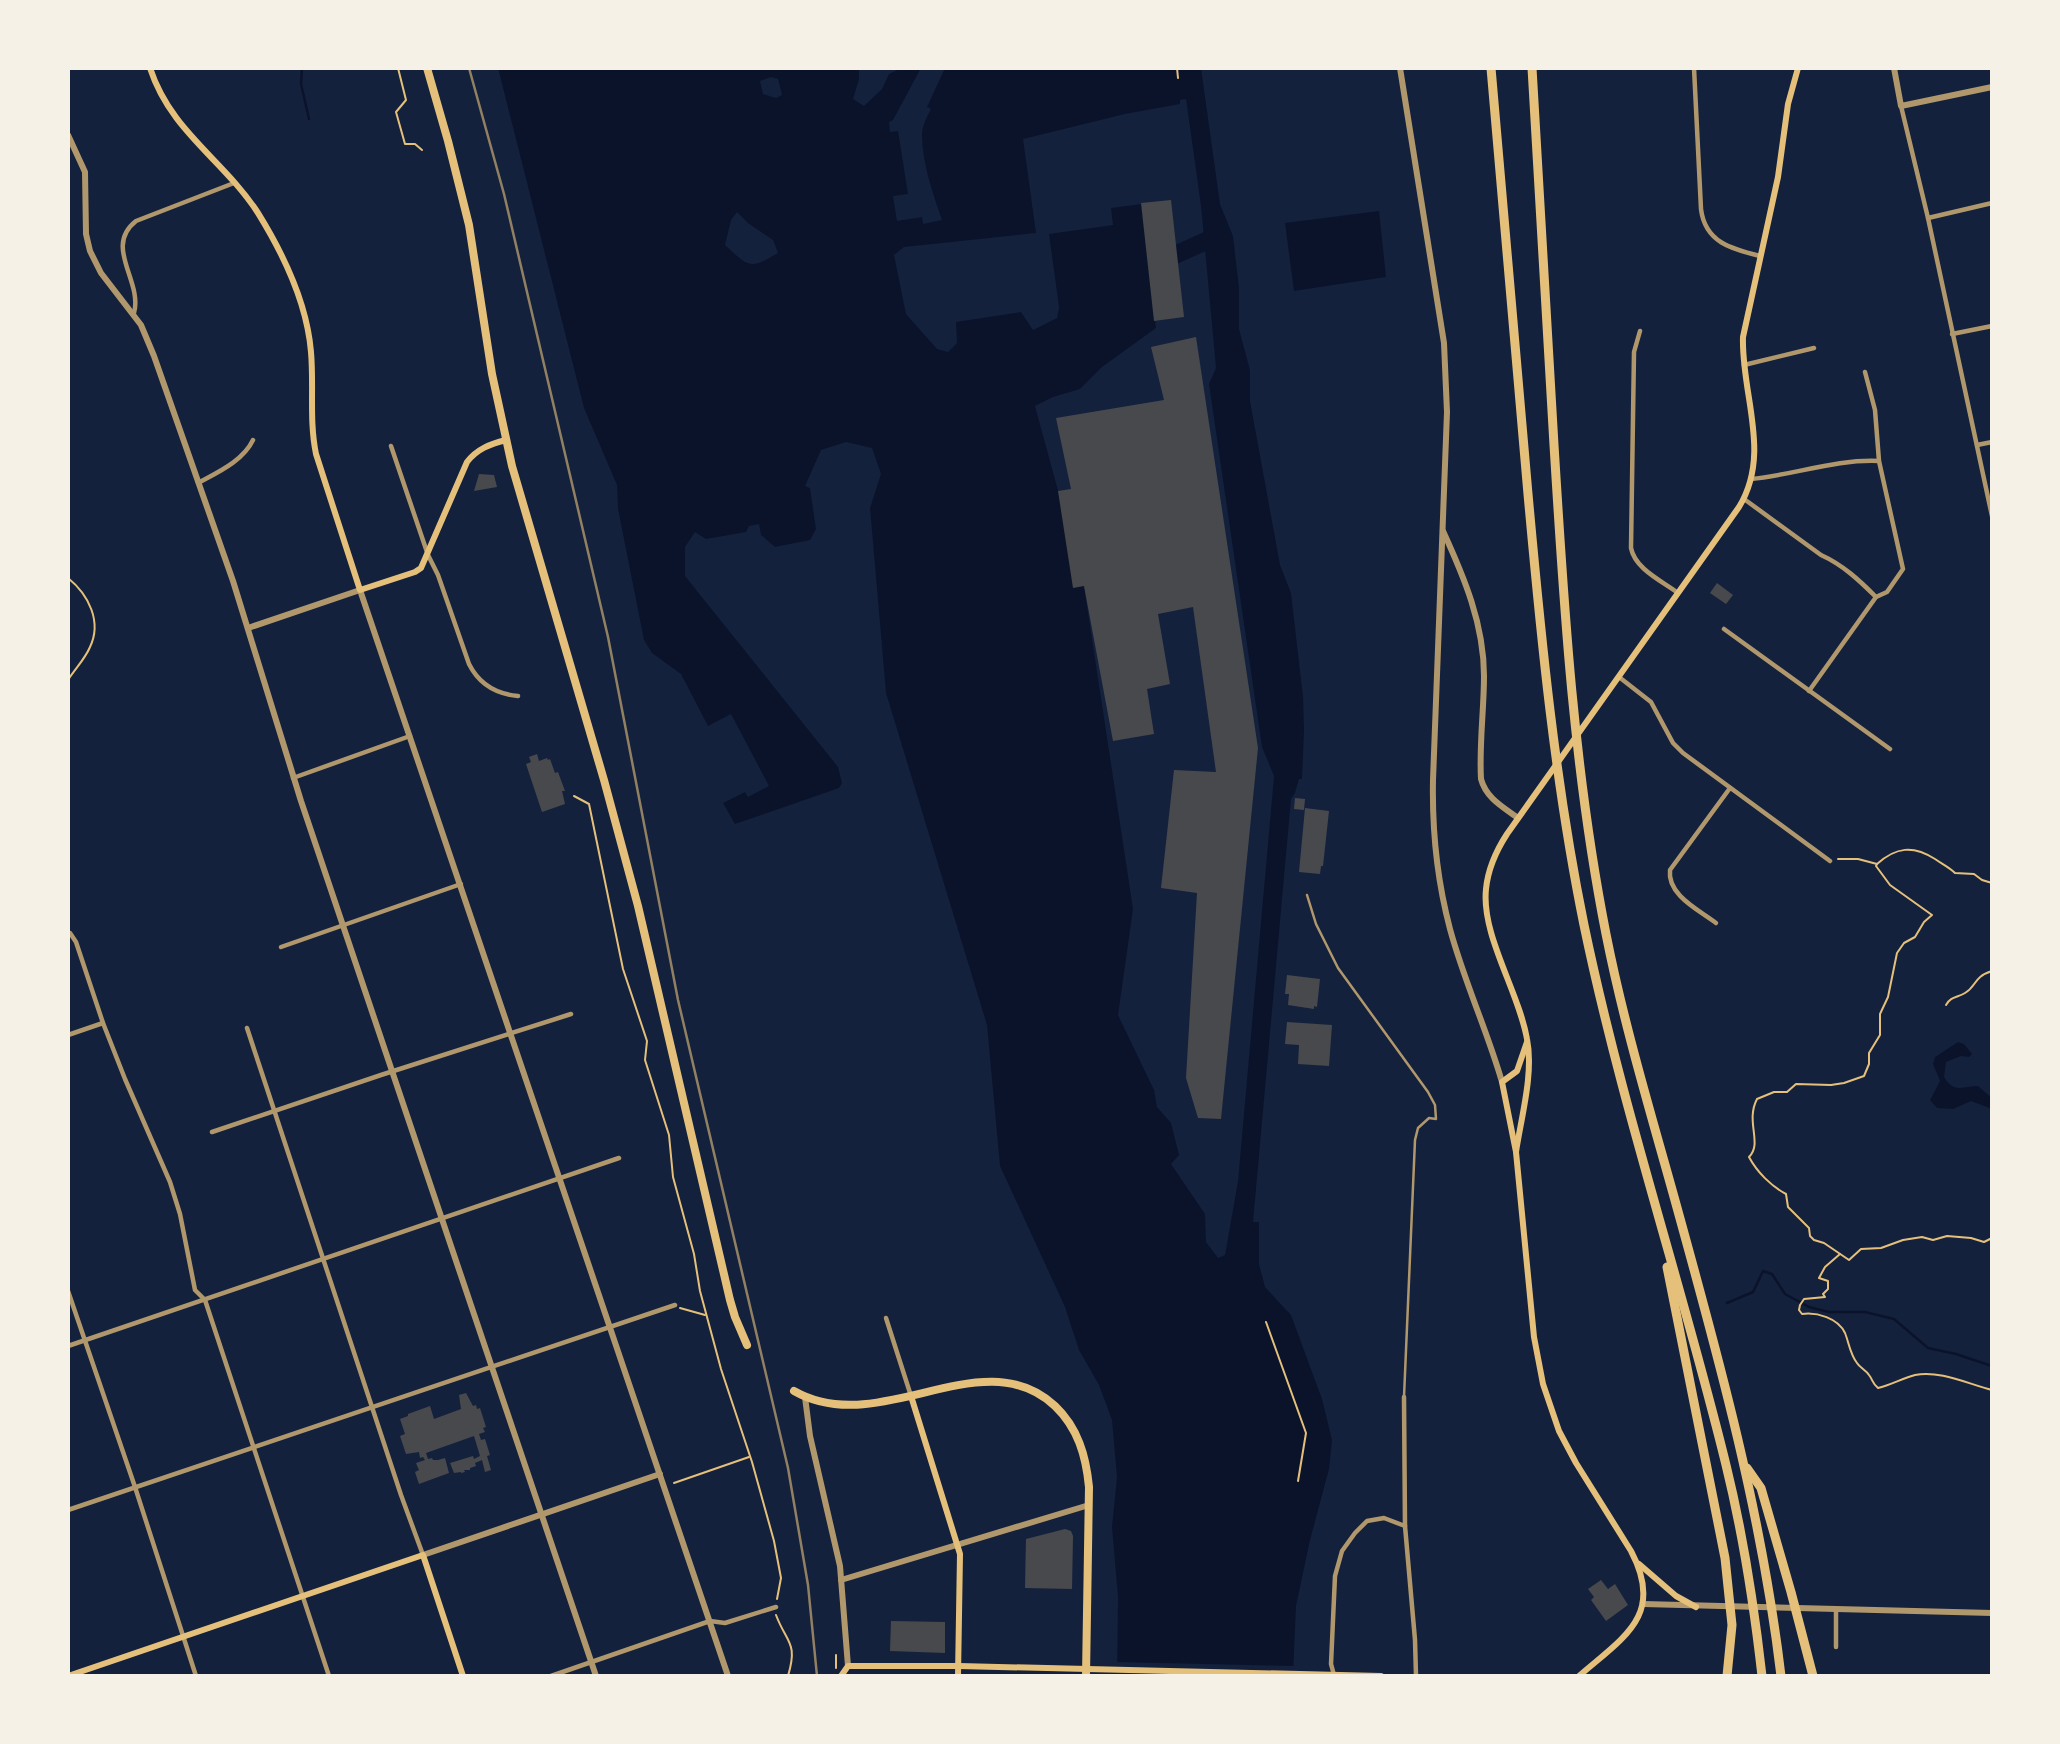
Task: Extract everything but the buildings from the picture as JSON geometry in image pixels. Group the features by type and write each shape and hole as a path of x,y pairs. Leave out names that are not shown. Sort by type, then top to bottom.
{"highway":[{"path":"427,68 469,225 489,361 506,440 628,866 730,1300 747,1345"},
{"path":"1491,68 1543,655 1562,801 1587,937 1630,1114 1726,1466 1743,1547 1762,1676"},
{"path":"1532,68 1567,648 1588,831 1618,989 1744,1464 1769,1586 1781,1676"},
{"path":"1658,1215 1674,1307 1726,1558 1732,1625 1727,1676"},
{"path":"794,1391 805,1397 843,1406 871,1404 975,1382 993,1381 1025,1387 1045,1397 1062,1413 1079,1442 1087,1474 1089,1505 1086,1676"},
{"path":"1744,1464 1760,1488 1814,1676"}],"main road":[{"path":"150,68 164,101 177,122 235,182 258,214 274,240 300,300 309,333 312,431 316,454 360,590 421,568 467,462 482,449 506,440"},
{"path":"1516,1152 1529,1051 1517,1002 1485,905 1489,869 1497,849 1518,818 1744,499 1755,454 1743,337 1778,177 1788,104 1798,68"},
{"path":"1527,1039 1517,1071 1502,1082 1516,1152 1534,1337 1547,1398 1559,1431 1578,1468 1638,1563 1676,1596 1696,1607"},
{"path":"911,1396 961,1563 958,1676"},
{"path":"68,1676 423,1555 463,1676"},
{"path":"1579,1676 1630,1630 1638,1619 1643,1604 1643,1584 1638,1563"},
{"path":"839,1674 848,1666 959,1666 1380,1676"}],"street":[{"path":"1400,68 1446,365 1447,412 1433,793 1435,845 1441,890 1451,931 1502,1082"},
{"path":"1693,68 1704,224 1713,236 1725,245 1760,256"},
{"path":"1894,68 1900,106 1928,218 1992,516"},
{"path":"1900,106 1992,88"},
{"path":"68,135 85,172 86,234 90,251 103,276 134,313 144,330 218,536 293,778 596,1676"},
{"path":"134,313 136,297 123,254 125,229 136,221 235,182"},
{"path":"1928,218 1992,203"},
{"path":"1952,334 1992,326"},
{"path":"1640,331 1634,352 1631,548 1634,561 1678,593"},
{"path":"1744,365 1814,348"},
{"path":"1809,691 1876,597 1886,592 1903,569 1879,461 1875,410 1865,372"},
{"path":"198,483 233,462 246,451 253,440"},
{"path":"1977,445 1992,442"},
{"path":"391,446 428,555 438,575 473,672 484,684 498,692 518,696"},
{"path":"1751,479 1841,462 1879,461"},
{"path":"1744,499 1821,555 1856,576 1876,597"},
{"path":"1442,529 1469,595 1481,636 1484,677 1481,779 1490,796 1518,818"},
{"path":"248,628 360,590 728,1676"},
{"path":"1724,629 1890,749"},
{"path":"1619,677 1651,702 1672,743 1830,861"},
{"path":"293,778 410,736"},
{"path":"1716,923 1675,891 1671,884 1670,870 1730,788"},
{"path":"281,947 461,884"},
{"path":"69,932 76,942 124,1079 170,1182 180,1214 195,1290 205,1300 329,1676"},
{"path":"212,1132 571,1014"},
{"path":"68,1035 103,1023"},
{"path":"247,1028 372,1409 423,1555 660,1474"},
{"path":"68,1346 619,1158"},
{"path":"68,1291 196,1676"},
{"path":"68,1510 675,1305"},
{"path":"886,1318 911,1396"},
{"path":"805,1397 810,1436 840,1566 848,1666"},
{"path":"1404,1397 1405,1526 1416,1676"},
{"path":"841,1580 1089,1505"},
{"path":"1334,1676 1331,1664 1335,1576 1342,1551 1367,1521 1384,1518 1405,1526"},
{"path":"1643,1604 1992,1613"},
{"path":"551,1676 710,1621 725,1623 776,1607"},
{"path":"1832,1610 1836,1647"}],"lane":[{"path":"1307,895 1316,924 1338,968 1435,1105 1436,1119 1429,1118 1418,1128 1415,1140 1404,1397"}],"path":[{"path":"398,68 406,100 396,112 405,144 415,144 422,150"},
{"path":"1177,68 1178,78"},
{"path":"68,579 76,584 83,594 94,614 96,625 90,649 68,680"},
{"path":"574,796 589,804 623,969 647,1041 645,1060 669,1135 673,1177 694,1254 706,1315 768,1516 781,1578 776,1615 792,1646 792,1662 788,1676"},
{"path":"1830,861 1846,858 1877,864 1892,854 1913,849 1926,853 1955,873 1974,874 1992,883"},
{"path":"1877,864 1891,885 1932,915 1915,937 1904,943 1897,953 1888,997 1881,1014 1880,1035 1869,1052 1869,1064 1864,1076 1831,1085 1796,1084 1787,1092 1774,1092 1757,1099 1752,1112 1754,1151 1749,1157 1755,1168 1774,1188 1786,1194 1788,1207 1809,1228 1810,1236 1849,1260 1861,1250 1881,1248 1922,1237 1933,1240 1947,1237 1972,1238 1984,1242 1992,1238"},
{"path":"1946,1004 1950,998 1969,990 1977,978 1992,971"},
{"path":"1840,1253 1825,1267 1819,1278 1828,1281 1828,1289 1823,1294 1825,1297 1804,1300 1799,1310 1802,1314 1829,1318 1843,1329 1856,1362 1878,1388 1926,1374 1948,1376 1992,1390"},
{"path":"675,1305 706,1315"},
{"path":"1266,1322 1306,1433 1298,1481"},
{"path":"674,1483 750,1457"},
{"path":"836,1655 839,1674"}],"water":[{"path":"498,68 859,68 853,99 864,106 882,89 889,74 901,68 921,68 893,120 889,122 890,132 898,131 908,194 893,196 897,221 922,217 923,224 942,220 926,167 922,135 931,109 927,107 945,68 1201,68 1220,204 1233,236 1239,288 1239,329 1250,370 1250,401 1280,565 1291,593 1303,697 1302,779 1299,779 1291,799 1253,1222 1259,1222 1259,1264 1265,1287 1291,1315 1322,1399 1332,1440 1329,1469 1296,1606 1293,1676 1117,1676 1118,1597 1112,1527 1117,1477 1112,1420 1099,1385 1079,1350 1065,1307 1000,1166 987,1025 886,693 870,508 881,474 872,448 846,442 821,450 805,486 810,488 816,529 810,540 775,547 761,535 759,524 749,526 746,532 706,539 695,532 685,547 685,576 838,767 842,783 839,788 735,824 723,803 745,792 748,797 769,786 731,714 708,726 681,674 652,653 644,640 618,509 617,485 584,408","holes":["771,77 778,79 782,95 776,98 763,94 760,81","1186,99 1201,206 1216,368 1209,384 1262,747 1274,776 1238,1181 1225,1255 1218,1258 1206,1242 1205,1214 1171,1164 1179,1155 1171,1123 1157,1107 1154,1090 1118,1015 1133,909 1084,586 1035,406 1080,389 1102,367 1156,328 1142,204 1111,208 1113,225 1049,234 1059,307 1057,318 1033,330 1021,312 956,322 957,343 948,352 937,349 906,314 894,255 904,247 1036,233 1023,139 1125,114 1180,104 1180,100","737,212 773,240 778,253 755,264 739,258 725,245 731,220"]},
{"path":"1379,211 1386,277 1294,291 1285,223"},
{"path":"1958,1042 1964,1044 1972,1054 1946,1062 1944,1077 1955,1087 1978,1086 1992,1098 1992,1109 1971,1101 1953,1109 1937,1108 1930,1100 1940,1081 1933,1064 1935,1057"}],"pier":[{"path":"1114,1662 1297,1666 1297,1676 1113,1676"}],"waterway":[{"path":"302,68 301,84 309,119"},
{"path":"1157,263 1215,237"},
{"path":"1727,1303 1753,1292 1763,1271 1772,1274 1785,1294 1809,1307 1829,1312 1865,1312 1894,1319 1928,1348 1992,1366"}],"railway":[{"path":"469,68 504,194 608,637 678,1000 788,1468 808,1585 817,1676"}]}
